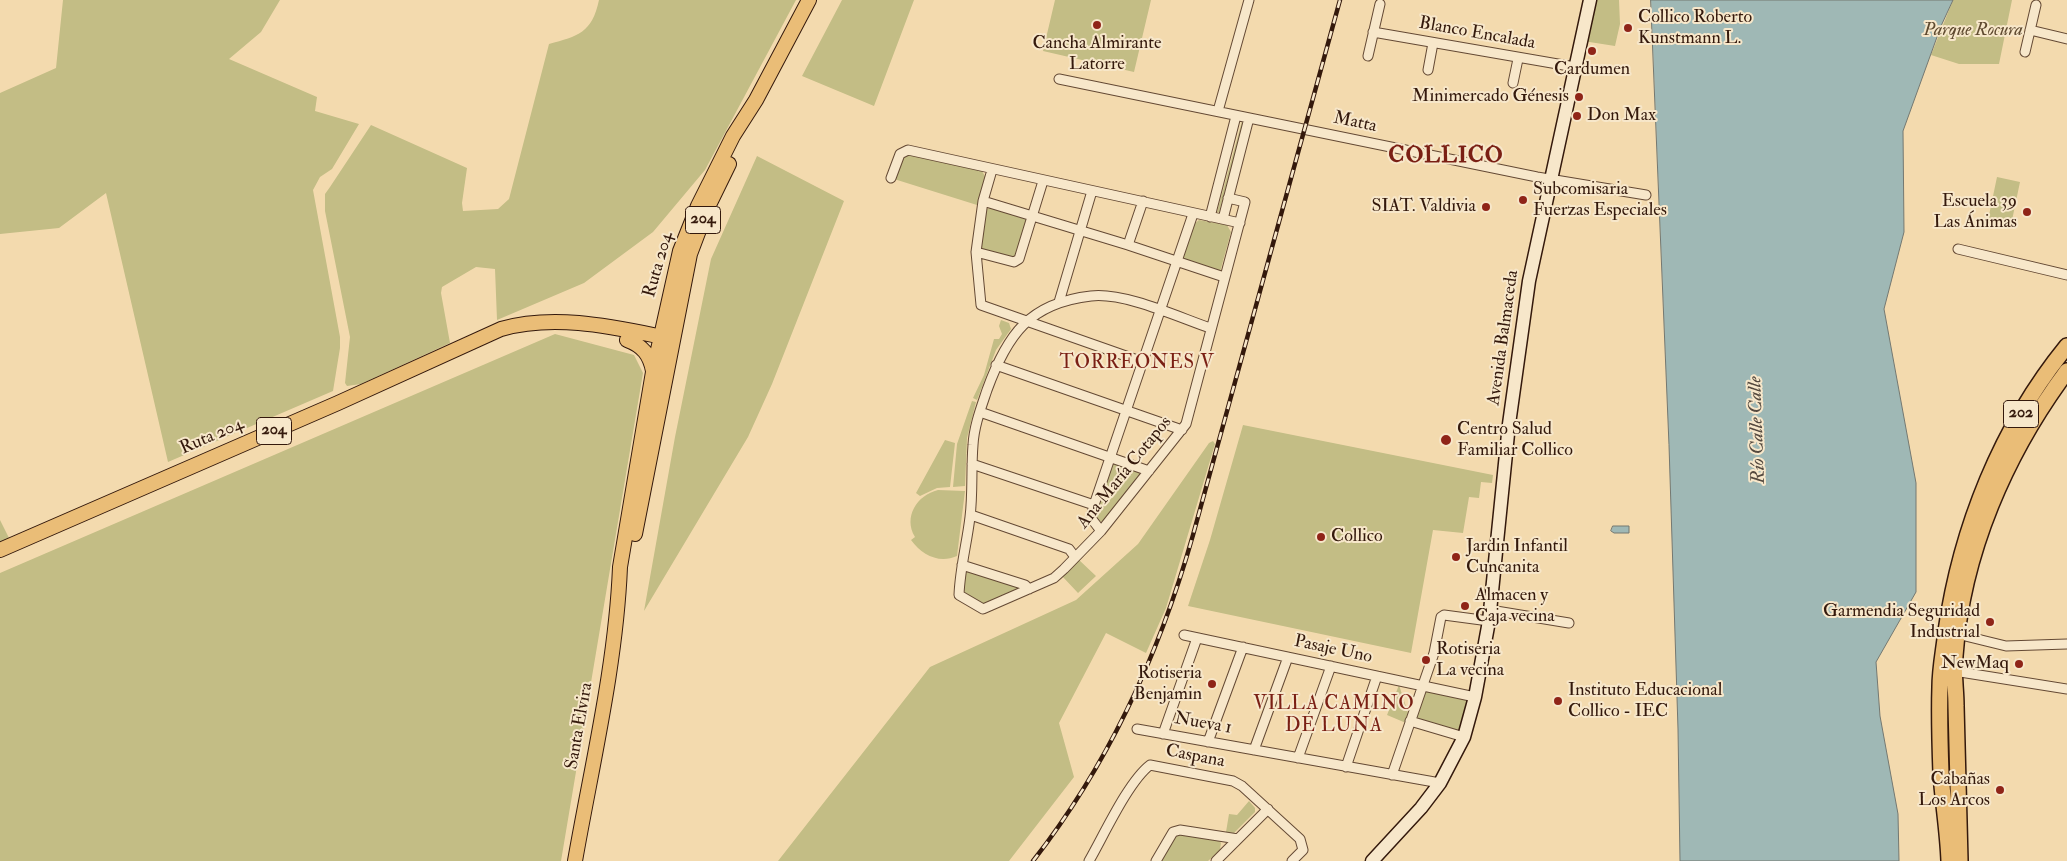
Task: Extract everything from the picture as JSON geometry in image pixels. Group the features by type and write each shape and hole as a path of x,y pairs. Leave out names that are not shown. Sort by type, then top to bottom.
{"highway":[{"name":"202","path":"1948,861 1941,775 1940,687 1952,628 1961,559 1985,488 2019,417 2067,346"},
{"name":"202","path":"1960,861 1952,628 1971,563 1991,506 2019,447 2067,371"}],"main road":[{"name":"Ruta 204","path":"666,342 666,309 680,252 698,206 733,136 756,100 810,0"},
{"name":"Avenida Balmaceda","path":"1372,861 1421,808 1440,783 1464,737 1475,697 1489,615 1509,424 1529,281 1590,0"},
{"name":"Ruta 204","path":"666,342 690,254 756,100"},
{"path":"643,334 652,327 666,309"},
{"name":"Ruta 204","path":"0,550 338,403 492,332 521,324 570,321 643,334 666,342"},
{"name":"Ruta 204","path":"551,322 627,340 666,342"},
{"path":"627,340 637,344 646,351 651,361 653,372"},
{"name":"Santa Elvira","path":"575,861 604,697 619,598 620,567 653,372 666,342"},
{"name":"Santa Elvira","path":"619,598 629,569 666,342"}],"street":[{"path":"1218,112 1249,0"},
{"path":"1368,56 1380,4"},
{"path":"2025,52 2036,6"},
{"path":"2030,30 2067,40"},
{"name":"Blanco Encalada","path":"1373,32 1518,59 1575,67"},
{"path":"1428,70 1433,43"},
{"path":"1513,84 1518,59"},
{"name":"Matta","path":"1059,79 1551,179 1646,195"},
{"path":"1210,217 1236,116"},
{"path":"1223,219 1249,118"},
{"path":"891,178 900,154 908,150 1240,223"},
{"path":"992,170 983,201 976,252 981,305 1024,322 1143,362"},
{"path":"976,252 1014,262 1019,259 1043,180"},
{"path":"1059,302 1092,191"},
{"name":"Ana María Cotapos","path":"962,564 959,595 983,609 1054,578 1101,531 1182,430 1186,424 1245,202 1228,198"},
{"path":"983,201 1128,245 1224,277"},
{"path":"1128,245 1143,201"},
{"path":"1101,531 1091,518 1094,505 1193,214"},
{"path":"1958,250 2067,274"},
{"path":"1029,589 1025,585 962,564 971,515 973,444 980,412 1001,354 1024,322 1046,307 1059,302 1092,296 1125,299 1210,328"},
{"path":"996,366 1182,430"},
{"path":"980,412 1149,471"},
{"path":"972,464 1094,505"},
{"path":"971,515 1068,549 1076,557"},
{"path":"1392,775 1434,653 1441,617 1444,615 1489,615 1569,623"},
{"path":"1952,628 2006,646 2067,644"},
{"name":"Pasaje Uno","path":"1184,636 1475,697"},
{"path":"1163,734 1197,638"},
{"path":"1208,742 1243,647"},
{"path":"1254,750 1288,657"},
{"path":"1298,758 1332,666"},
{"path":"1954,671 2067,689"},
{"path":"1346,767 1377,676"},
{"path":"1410,721 1464,737"},
{"name":"Nueva 1","path":"1138,729 1440,783"},
{"name":"Caspana","path":"1089,861 1128,793 1143,770 1150,765 1233,781 1242,786 1300,839 1303,850 1292,861"},
{"path":"1216,861 1268,809"},
{"path":"1156,861 1173,832 1180,830 1238,839"}],"green space":[{"path":"63,0 280,0 261,32 229,59 317,97 315,111 359,124 332,169 320,177 313,190 340,337 333,391 168,462 106,193 59,228 0,234 0,93 56,68"},
{"path":"599,0 796,0 705,170 653,232 584,283 497,320 495,269 476,267 442,287 441,293 450,343 361,384 347,386 345,383 350,337 325,211 325,194 371,125 467,168 462,203 463,211 498,209 509,199 549,44 576,35 588,26 596,11"},
{"path":"842,0 914,0 874,106 802,76"},
{"name":"Cancha Almirante Latorre","path":"1055,0 1151,0 1134,72 1043,51"},
{"path":"1593,0 1619,0 1620,24 1615,46 1583,41"},
{"name":"Parque Rocura","path":"1953,0 2012,0 1999,64 1959,64 1931,55"},
{"path":"1242,121 1244,122 1219,212 1217,212"},
{"path":"908,154 982,171 986,178 977,205 894,179 902,157"},
{"path":"757,156 844,201 772,384 748,437 644,611 675,437 711,259"},
{"path":"1997,177 2020,182 2011,225 1988,220"},
{"path":"991,207 1027,218 1015,260 981,251 984,211"},
{"path":"1199,220 1227,225 1231,232 1220,272 1181,260 1194,224"},
{"path":"1001,320 1009,323 1011,329 996,350 977,400 973,398 984,375 994,339 999,339 1002,334 999,326"},
{"path":"555,334 634,355 643,373 561,861 0,861 0,573"},
{"path":"972,401 976,402 967,438 965,486 953,487 957,444"},
{"name":"Collico","path":"1243,425 1493,475 1492,483 1481,482 1479,498 1469,497 1463,533 1433,530 1411,653 1188,606 1210,540"},
{"path":"945,440 955,443 950,487 937,488 920,496 916,493"},
{"path":"1213,441 1215,444 1166,608 1146,653 1106,633 1059,723 1074,777 1009,861 778,861 930,667 1076,600 1138,544 1209,443"},
{"path":"1112,461 1144,471 1105,522 1099,521 1095,516"},
{"path":"938,490 965,491 957,556 944,559 931,557 920,550 911,540 915,537 911,522 914,508 924,497"},
{"path":"0,520 9,538 0,542"},
{"path":"1078,559 1096,576 1078,593 1062,576"},
{"path":"967,569 1024,588 983,605 964,595 963,590"},
{"path":"1399,685 1409,716 1406,723 1387,715"},
{"path":"1426,689 1468,698 1459,734 1417,720 1415,717"},
{"path":"1249,801 1255,808 1255,812 1234,833 1226,832 1229,814 1237,815"},
{"path":"1174,832 1218,839 1221,843 1220,850 1208,861 1156,861"}],"water":[{"name":"Río Calle Calle","path":"1651,0 1953,0 1941,26 1903,131 1904,232 1884,309 1916,483 1916,592 1876,662 1880,716 1898,814 1899,861 1680,861 1669,445"},
{"path":"1613,526 1629,526 1629,533 1614,533 1611,531"}],"railway":[{"path":"1033,861 1060,824 1108,747 1129,706 1165,622 1193,535 1340,0"}],"place":[{"name":"Cancha Almirante Latorre","path":"1097,25"},
{"name":"Collico Roberto Kunstmann L.","path":"1628,28"},
{"name":"Cardumen","path":"1592,51"},
{"name":"Minimercado Génesis","path":"1579,97"},
{"name":"Don Max","path":"1577,116"},
{"name":"Subcomisaria Fuerzas Especiales","path":"1523,200"},
{"name":"SIAT. Valdivia","path":"1486,207"},
{"name":"Escuela 39 Las Ánimas","path":"2027,212"},
{"name":"Centro Salud Familiar Collico","path":"1446,440"},
{"name":"Collico","path":"1321,537"},
{"name":"Jardin Infantil Cuncanita","path":"1456,557"},
{"name":"Almacen y Caja vecina","path":"1465,606"},
{"name":"Garmendia Seguridad Industrial","path":"1990,622"},
{"name":"Rotiseria La vecina","path":"1426,660"},
{"name":"NewMaq","path":"2019,664"},
{"name":"Rotiseria Benjamin","path":"1212,684"},
{"name":"Instituto Educacional Collico - IEC","path":"1558,701"},
{"name":"Cabañas Los Arcos","path":"2000,790"}],"district":[{"name":"COLLICO","path":"1446,157"},
{"name":"TORREONES V","path":"1137,364"},
{"name":"VILLA CAMINO DE LUNA","path":"1334,716"}]}
